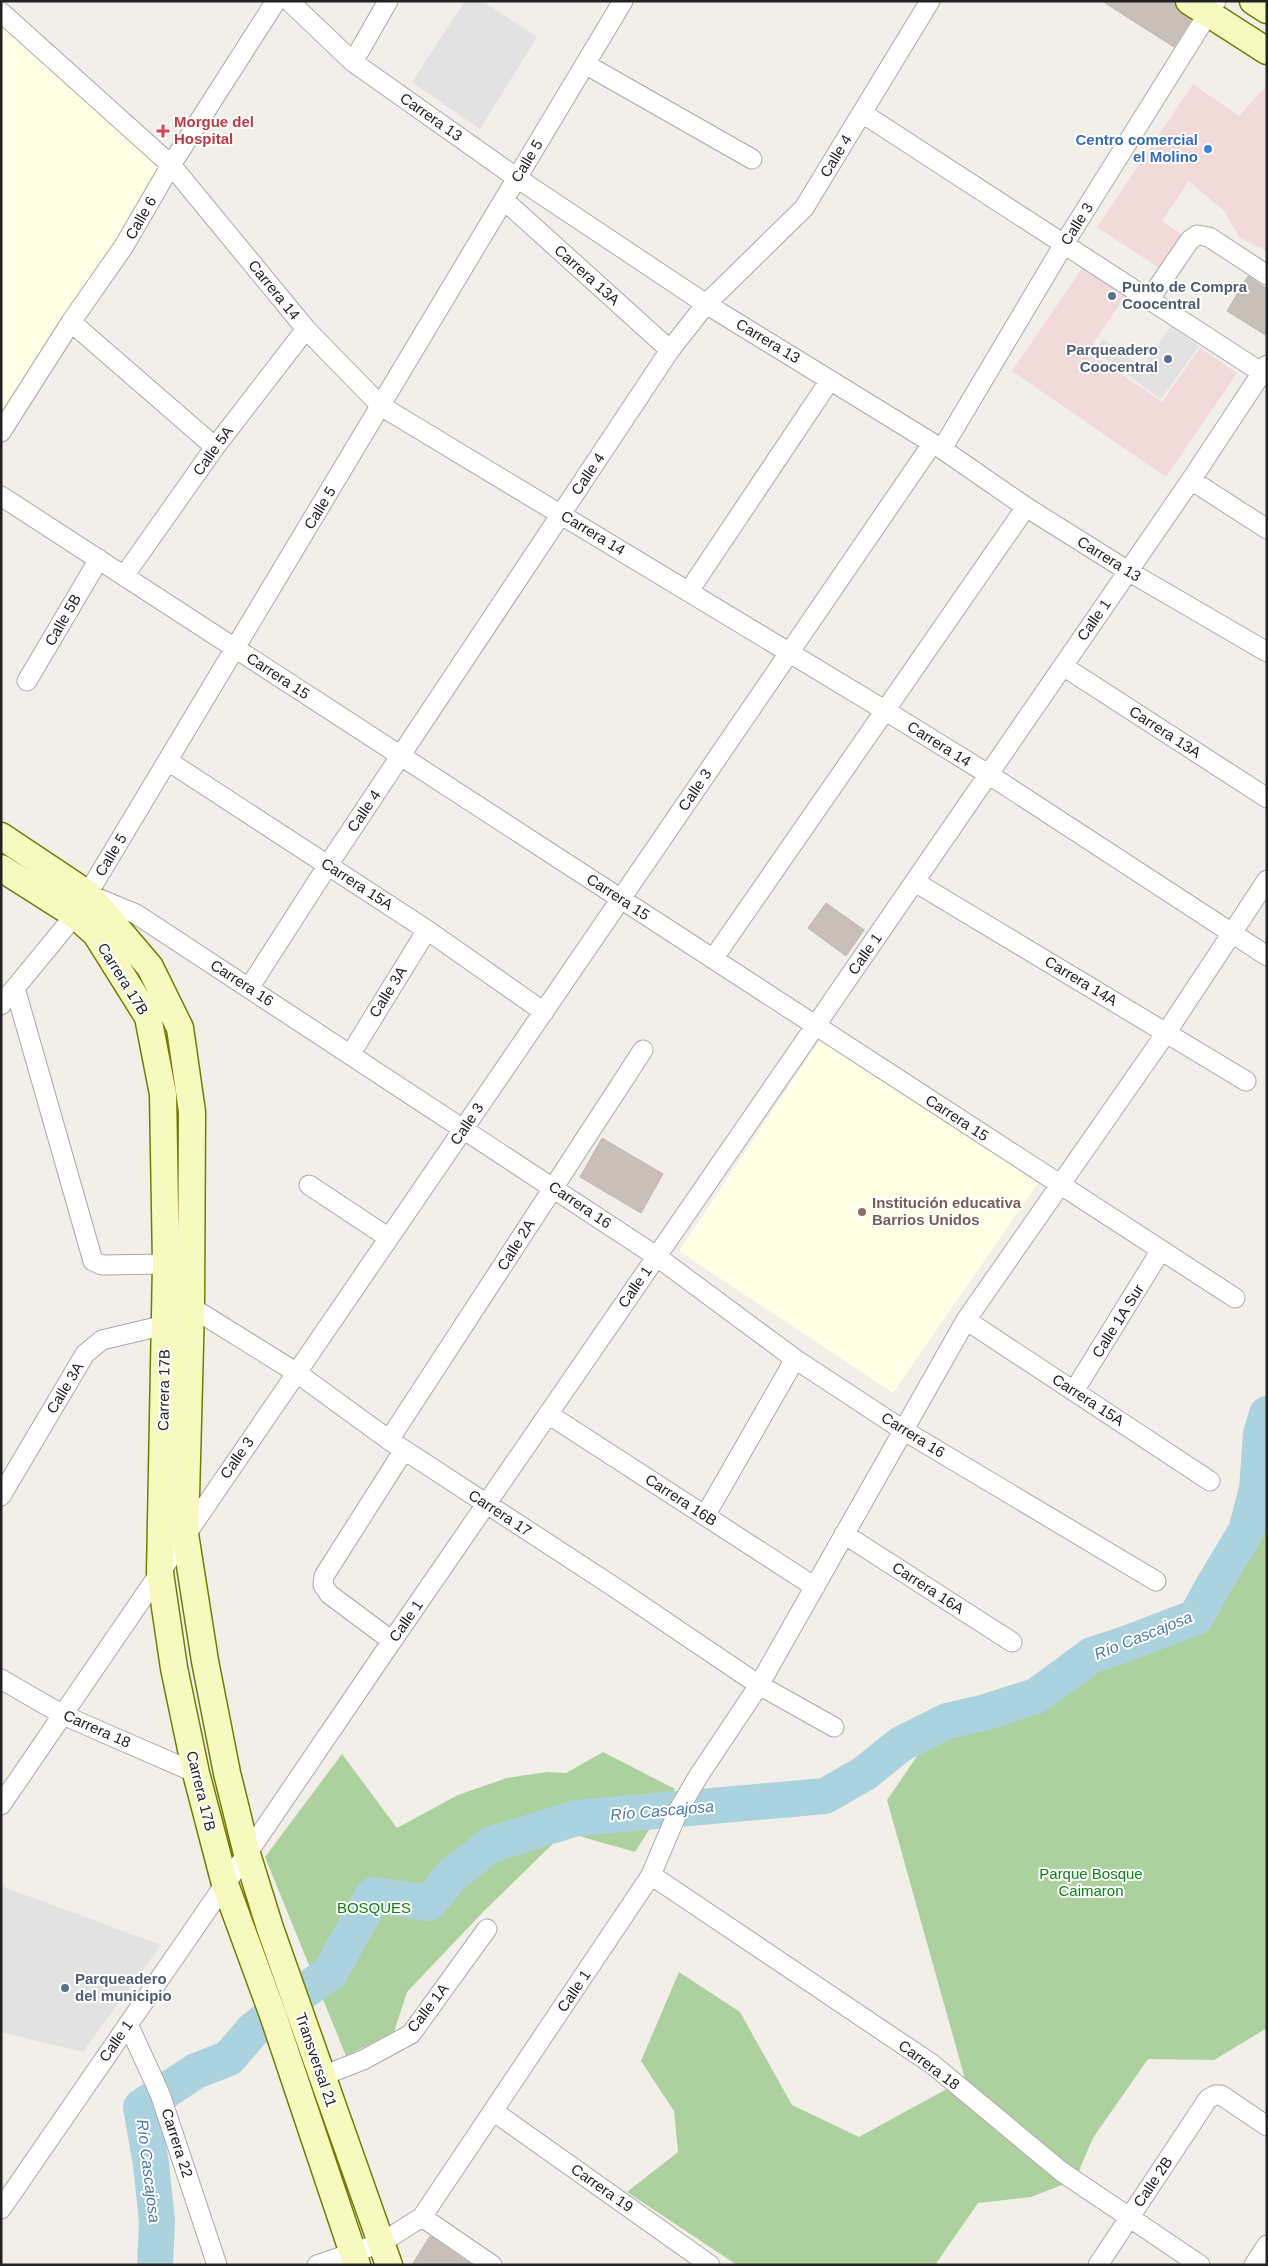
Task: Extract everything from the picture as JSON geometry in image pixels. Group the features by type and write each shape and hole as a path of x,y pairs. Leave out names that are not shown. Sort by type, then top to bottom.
{"street":[{"name":"Calle 6","path":"1,432 71,322 124,246 171,165 276,1"},
{"name":"Carrera 13","path":"289,1 353,62 517,178 706,304 937,446 1026,507 1128,571 1267,652"},
{"path":"353,62 388,1"},
{"name":"Calle 5","path":"1,1005 81,904 623,1"},
{"name":"Calle 4","path":"249,988 328,864 402,756 670,350 706,304 804,208 930,1"},
{"path":"1253,1 1267,10"},
{"path":"1205,5 1267,51"},
{"name":"Calle 3","path":"1,1805 790,652 937,446 1064,244 1205,5"},
{"name":"Carrera 14","path":"1,12 171,165 306,329 381,406 790,652 988,774 1232,931 1267,956"},
{"path":"585,64 752,159"},
{"path":"862,113 1149,300 1265,371"},
{"name":"Carrera 13A","path":"504,200 670,350"},
{"path":"1149,300 1190,240 1197,235 1209,237 1267,275"},
{"path":"71,322 215,447"},
{"name":"Calle 5A","path":"124,576 215,447 306,329"},
{"name":"Calle 1","path":"4,2201 225,1884 248,1854 656,1256 1265,371"},
{"path":"689,591 830,380"},
{"path":"1190,480 1267,529"},
{"name":"Carrera 15","path":"1,496 1234,1298"},
{"path":"713,959 1026,507"},
{"name":"Calle 5B","path":"28,682 99,559"},
{"name":"Carrera 13A","path":"1063,666 1267,798"},
{"name":"Carrera 15A","path":"168,761 427,930 544,1012"},
{"name":"Carrera 16","path":"1,836 81,904"},
{"name":"Carrera 16","path":"1,868 81,904 136,914 656,1256 795,1359 903,1430 1156,1581"},
{"name":"Calle 1","path":"355,2259 385,2254 422,2217 651,1875 680,1809 699,1775 759,1685 966,1320 1166,1033 1267,880"},
{"name":"Carrera 14A","path":"915,882 1246,1082"},
{"name":"Carrera 17B","path":"81,904 96,934 148,1017 163,1094 166,1264 160,1573 174,1668 196,1773 225,1884 355,2259"},
{"name":"Carrera 17B","path":"81,904 150,967 180,1028 192,1112 191,1307 185,1534 205,1661 227,1773 248,1854"},
{"name":"Calle 3A","path":"350,1055 427,930"},
{"path":"15,988 93,1261 102,1265 166,1264"},
{"name":"Calle 2A","path":"392,1641 329,1594 322,1585 324,1576 471,1317 552,1187 642,1050"},
{"path":"309,1185 389,1238"},
{"name":"Calle 1A Sur","path":"1074,1391 1161,1250"},
{"path":"165,1317 191,1307"},
{"name":"Carrera 17","path":"191,1307 297,1373 397,1445 614,1587 759,1685 834,1727"},
{"name":"Calle 3A","path":"1,1496 85,1354 102,1340 165,1317"},
{"name":"Carrera 15A","path":"966,1320 1210,1481"},
{"path":"705,1516 795,1359"},
{"name":"Carrera 16B","path":"548,1414 815,1587"},
{"name":"Carrera 16A","path":"844,1534 1012,1642"},
{"name":"Carrera 18","path":"1,1679 63,1715 196,1773"},
{"name":"Transversal 21","path":"248,1854 270,1928 385,2254"},
{"name":"Carrera 18","path":"651,1875 932,2064 1062,2172 1200,2265"},
{"name":"Calle 1A","path":"321,2073 362,2060 411,2034 487,1929"},
{"name":"Carrera 22","path":"128,2024 160,2094 217,2265"},
{"name":"Calle 2B","path":"1098,2265 1208,2099 1215,2095 1221,2095 1267,2126"},
{"name":"Carrera 19","path":"493,2111 710,2265"},
{"path":"422,2217 492,2265"},
{"path":"1254,2265 1267,2245"},
{"path":"317,2265 355,2259"}],"shaded area":[{"path":"465,1 482,1 537,37 480,129 412,82"},
{"path":"1,12 171,165 1,432"},
{"name":"Centro comercial el Molino","path":"1193,84 1239,116 1267,85 1267,251 1240,238 1224,211 1189,181 1162,221 1181,234 1162,270 1097,227"},
{"path":"1083,267 1126,295 1088,351 1162,402 1200,348 1237,373 1166,477 1012,371"},
{"name":"Parqueadero Coocentral","path":"1171,326 1199,346 1161,399 1094,351 1103,339 1142,367"},
{"name":"Institución educativa Barrios Unidos","path":"823,1035 1045,1173 893,1393 679,1251"},
{"name":"Parqueadero del municipio","path":"1,1886 161,1945 83,2052 1,2032"}],"green space":[{"name":"Parque Bosque Caimaron","path":"1263,1433 1267,1433 1267,2028 1214,2060 1148,2059 1093,2138 1075,2180 1031,2197 978,2203 935,2265 737,2265 627,2192 678,2152 674,2111 641,2061 679,1972 740,2012 792,2105 859,2137 965,2079 887,1800 937,1727 1039,1714 1088,1665 1205,1623 1218,1589 1254,1534"},
{"name":"BOSQUES","path":"603,1752 675,1789 635,1852 565,1832 485,1910 407,1992 394,2032 346,2056 265,1857 342,1754 397,1828 458,1795 507,1778 547,1772 566,1773"}],"building":[{"path":"1102,1 1174,1 1176,8 1191,20 1174,47"},
{"path":"1248,276 1267,289 1267,336 1227,311"},
{"path":"826,903 864,930 846,956 808,928"},
{"path":"602,1138 663,1174 641,1213 580,1177"},
{"path":"430,2236 472,2265 412,2265"}],"waterway":[{"name":"Río Cascajosa","path":"155,2265 157,2221 151,2164 141,2107 196,2071 229,2058 252,2031 280,2008 330,1973 373,1895 429,1903 451,1876 490,1845 576,1818 825,1796 865,1773 901,1744 947,1721 986,1712 1036,1696 1092,1655 1196,1617 1246,1531 1257,1489 1261,1434 1267,1414"}],"place":[{"name":"Morgue del Hospital","path":"163,131"},
{"name":"Centro comercial el Molino","path":"1208,149"},
{"name":"Punto de Compra Coocentral","path":"1112,296"},
{"name":"Parqueadero Coocentral","path":"1168,359"},
{"name":"Institución educativa Barrios Unidos","path":"862,1212"},
{"name":"Parqueadero del municipio","path":"65,1988"}]}
